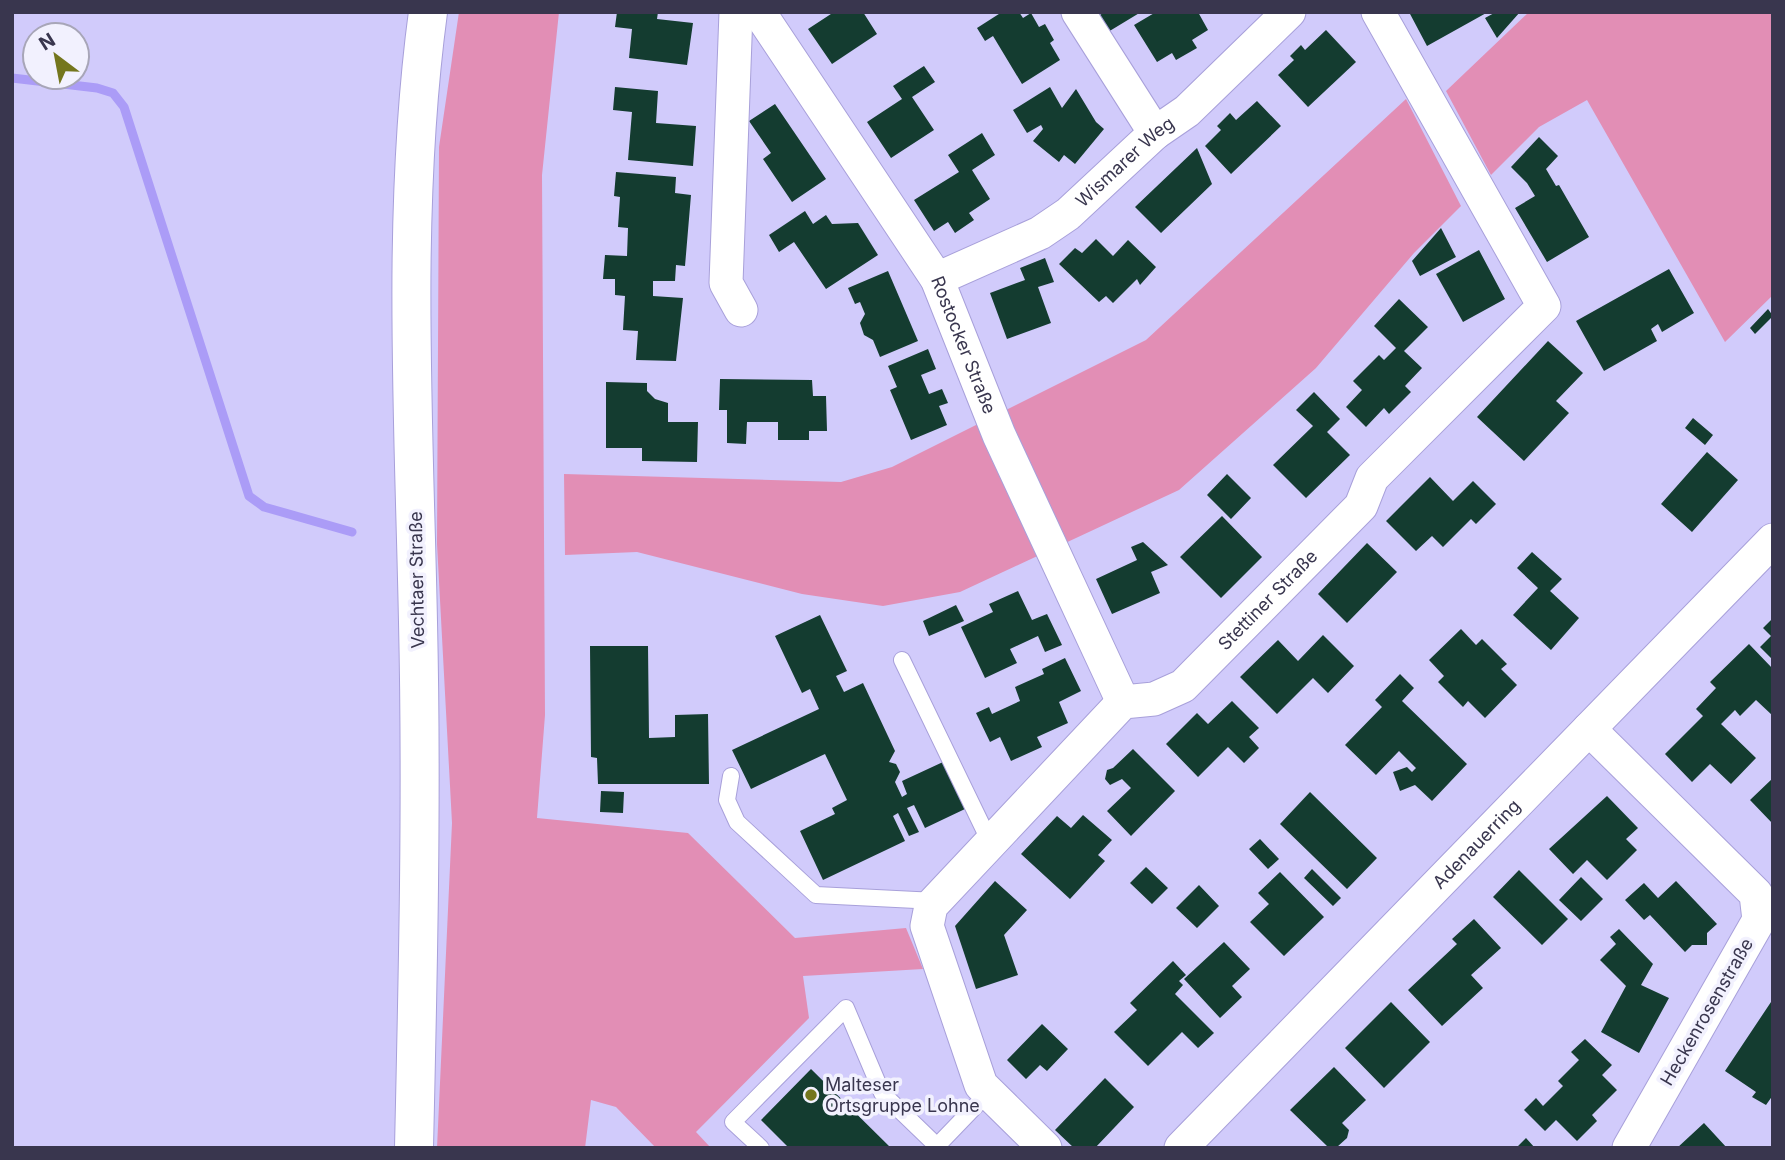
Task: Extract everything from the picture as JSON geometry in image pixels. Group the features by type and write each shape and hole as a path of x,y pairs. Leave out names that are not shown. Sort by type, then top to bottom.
{"main road":[{"name":"Vechtaer Straße","path":"414,1148 422,789 412,339 417,93 428,12"}],"street":[{"path":"736,12 726,283 741,310"},
{"name":"Rostocker Straße","path":"759,12 937,279 999,435 1123,702"},
{"path":"1078,12 1155,133"},
{"name":"Wismarer Weg","path":"937,279 1040,233 1068,214 1155,133 1187,111 1289,12"},
{"name":"Stettiner Straße","path":"1123,702 1154,699 1183,686 1361,506 1372,478 1544,306 1378,12"},
{"name":"Adenauerring","path":"1181,1148 1773,540"},
{"path":"1045,1148 981,1085 927,926 931,906 1123,702"},
{"name":"Heckenrosenstraße","path":"1589,729 1756,894 1759,920 1629,1148"}],"lane":[{"path":"902,660 990,842"},
{"path":"731,776 727,800 737,822 816,895 936,901"},
{"path":"761,1148 733,1122 846,1008 882,1093 937,1146 988,1093"}],"shaded area":[{"path":"459,12 559,12 542,175 545,715 537,818 688,833 795,938 906,928 923,969 803,976 809,1018 696,1132 711,1148 656,1148 616,1107 591,1100 585,1148 437,1148 452,823 437,544 439,147"},
{"path":"1529,12 1773,12 1773,295 1725,342 1587,100 1539,127 1491,175 1446,91"},
{"path":"1406,99 1461,206 1414,253 1316,368 1179,490 960,592 883,606 802,594 637,552 565,555 564,474 841,482 892,467 1146,340"}],"building":[{"path":"617,12 658,12 657,19 693,23 687,65 629,58 632,29 615,27"},
{"path":"834,12 863,12 877,34 832,64 808,29"},
{"path":"1002,12 1019,12 1023,18 1031,13 1039,27 1045,24 1054,40 1050,43 1060,60 1022,84 993,36 985,41 977,28"},
{"path":"1105,12 1141,12 1108,32 1098,16"},
{"path":"1156,12 1198,12 1208,30 1192,40 1197,48 1176,60 1172,53 1157,62 1134,25"},
{"path":"1409,12 1488,12 1427,46"},
{"path":"1496,12 1520,12 1497,38 1485,18"},
{"path":"1326,30 1356,62 1308,107 1278,75 1294,60 1290,56 1301,45 1305,50"},
{"path":"924,66 935,82 912,97 934,130 891,158 867,122 902,99 893,86"},
{"path":"615,87 658,91 656,123 696,126 693,166 628,160 632,112 613,110"},
{"path":"1050,87 1062,108 1076,89 1096,122 1104,129 1075,164 1064,155 1059,162 1033,141 1043,129 1041,125 1027,133 1013,110"},
{"path":"1257,101 1281,126 1231,174 1205,146 1221,130 1217,126 1230,113 1236,120"},
{"path":"775,104 826,179 792,202 763,159 771,153 749,121"},
{"path":"982,133 995,155 972,170 990,199 969,213 974,220 955,233 948,222 934,231 914,200 959,172 948,155"},
{"path":"1539,137 1558,156 1546,169 1556,186 1559,185 1589,237 1547,262 1515,208 1535,196 1527,183 1511,167"},
{"path":"1197,148 1212,184 1161,233 1135,207"},
{"path":"616,172 676,177 675,193 691,195 685,266 676,265 675,281 653,281 653,296 683,298 676,361 636,360 638,331 623,330 625,296 615,295 615,279 603,279 605,255 627,256 628,228 618,227 620,197 614,196"},
{"path":"805,211 813,224 826,215 832,224 858,223 878,255 826,289 794,242 779,252 769,235"},
{"path":"1441,228 1456,257 1420,276 1412,261"},
{"path":"1096,239 1113,256 1128,240 1156,267 1140,285 1137,279 1113,303 1106,296 1099,302 1059,264 1075,248 1082,253"},
{"path":"1479,250 1505,299 1463,322 1436,274"},
{"path":"1045,258 1054,282 1038,287 1051,323 1007,339 990,293 1025,280 1020,268"},
{"path":"1669,269 1694,313 1662,332 1658,324 1651,329 1657,341 1604,371 1576,321"},
{"path":"888,271 918,341 880,357 873,340 864,335 860,323 865,314 860,302 855,304 848,288"},
{"path":"1399,299 1428,327 1404,351 1422,368 1405,386 1411,392 1389,414 1384,408 1366,427 1346,407 1362,390 1353,381 1379,355 1384,360 1396,348 1374,326"},
{"path":"1768,309 1773,316 1755,334 1750,328"},
{"path":"1548,341 1583,373 1556,401 1569,413 1524,461 1477,417"},
{"path":"928,349 936,369 921,375 929,394 942,389 948,403 939,406 947,425 911,440 890,390 897,387 888,366"},
{"path":"720,379 812,380 813,396 826,396 827,431 809,431 809,440 778,440 778,422 747,422 746,444 727,443 727,410 719,410"},
{"path":"606,382 647,383 647,391 655,399 668,403 668,422 698,422 697,462 642,461 642,448 606,448"},
{"path":"1314,392 1340,419 1327,432 1350,455 1306,498 1273,465 1313,426 1296,410"},
{"path":"1693,418 1713,435 1705,445 1685,428"},
{"path":"1707,452 1738,480 1692,532 1661,504"},
{"path":"1227,474 1251,498 1231,519 1207,495"},
{"path":"1430,477 1453,501 1473,481 1496,504 1476,524 1471,519 1443,547 1432,536 1416,551 1386,521"},
{"path":"1222,516 1262,557 1221,598 1180,557"},
{"path":"1143,542 1168,565 1151,572 1160,593 1112,614 1096,579 1137,560 1131,547"},
{"path":"1367,543 1397,572 1347,623 1318,594"},
{"path":"1532,552 1562,579 1550,591 1579,618 1551,650 1513,615 1538,588 1517,568"},
{"path":"1018,591 1032,620 1047,614 1062,645 1045,652 1038,636 1010,649 1017,663 985,678 961,627 993,612 989,604"},
{"path":"956,605 964,621 929,636 923,621"},
{"path":"820,615 847,671 836,676 844,692 863,683 895,751 889,762 896,764 900,772 895,782 902,797 907,794 902,781 943,762 965,809 925,828 914,805 907,808 919,832 909,836 898,813 893,816 905,841 823,880 800,831 835,814 832,808 847,800 825,754 751,789 732,750 819,709 810,689 802,693 775,636"},
{"path":"1773,618 1773,660 1760,647 1771,636 1763,628"},
{"path":"1461,629 1476,645 1482,639 1507,664 1501,669 1517,685 1485,718 1468,701 1463,707 1438,682 1444,676 1429,660"},
{"path":"1323,635 1354,666 1328,693 1313,678 1277,714 1240,677 1278,640 1298,661"},
{"path":"1749,644 1773,669 1773,716 1756,700 1740,716 1735,710 1721,724 1756,758 1731,784 1710,764 1692,782 1665,754 1703,716 1696,709 1716,688 1710,682"},
{"path":"590,646 648,646 649,738 675,737 675,715 708,714 709,784 598,784 597,758 591,757"},
{"path":"1065,658 1081,691 1059,702 1068,723 1037,737 1042,747 1011,761 1000,737 990,742 976,713 989,707 992,714 1020,701 1015,687 1044,674 1042,669"},
{"path":"1400,674 1414,688 1402,701 1467,764 1432,801 1415,785 1400,791 1393,772 1407,767 1412,772 1416,768 1399,751 1376,775 1345,745 1382,707 1375,700"},
{"path":"1232,701 1259,728 1249,737 1259,748 1244,763 1228,747 1198,777 1166,744 1197,713 1208,724"},
{"path":"1133,749 1175,791 1131,836 1107,811 1131,788 1122,779 1110,785 1105,779 1107,770 1113,768"},
{"path":"1773,778 1773,824 1750,800"},
{"path":"601,791 624,792 623,813 600,812"},
{"path":"1310,792 1377,858 1347,889 1280,824"},
{"path":"1607,796 1638,828 1626,839 1637,850 1607,880 1587,860 1573,874 1549,849"},
{"path":"1083,815 1112,840 1098,855 1105,861 1070,899 1021,854 1057,816 1071,828"},
{"path":"1260,839 1279,859 1268,869 1249,849"},
{"path":"1146,867 1168,888 1152,904 1130,883"},
{"path":"1312,869 1341,898 1333,906 1304,878"},
{"path":"1519,870 1568,919 1542,945 1493,897"},
{"path":"1280,872 1324,917 1284,956 1250,922 1269,904 1258,893"},
{"path":"1581,877 1603,899 1581,921 1559,900"},
{"path":"995,881 1027,910 1004,935 1018,975 976,989 955,926"},
{"path":"1676,881 1717,924 1707,933 1707,945 1692,945 1685,952 1650,915 1644,920 1625,900 1644,883 1658,898"},
{"path":"1199,885 1219,906 1197,928 1176,908"},
{"path":"1474,919 1501,948 1471,975 1483,988 1442,1026 1408,990 1457,944 1452,939"},
{"path":"1619,929 1653,964 1641,985 1669,998 1639,1053 1601,1032 1626,986 1600,960 1616,944 1610,937"},
{"path":"1224,942 1250,969 1232,986 1242,997 1220,1018 1184,979"},
{"path":"1173,961 1186,975 1179,981 1183,985 1175,994 1214,1033 1198,1048 1182,1032 1148,1066 1114,1032 1137,1010 1130,1003"},
{"path":"1773,999 1773,1095 1766,1105 1752,1097 1756,1092 1725,1071"},
{"path":"1391,1002 1430,1042 1384,1088 1345,1048"},
{"path":"1042,1024 1068,1049 1047,1071 1040,1065 1026,1079 1007,1060"},
{"path":"1585,1039 1612,1065 1602,1075 1617,1090 1592,1115 1597,1121 1577,1141 1556,1120 1545,1131 1524,1110 1536,1098 1543,1106 1563,1086 1558,1081 1579,1060 1571,1052"},
{"path":"1334,1067 1366,1100 1342,1123 1349,1130 1347,1138 1337,1147 1327,1146 1290,1110"},
{"name":"Malteser Ortsgruppe Lohne","path":"811,1069 891,1148 789,1148 761,1120"},
{"path":"1105,1078 1134,1107 1095,1148 1074,1148 1055,1130"},
{"path":"1704,1123 1727,1148 1677,1148"},
{"path":"1526,1138 1535,1148 1516,1148"}],"waterway":[{"path":"12,78 97,88 113,93 124,107 249,496 264,507 352,532"}],"place":[{"name":"Malteser Ortsgruppe Lohne","path":"811,1095"}]}
